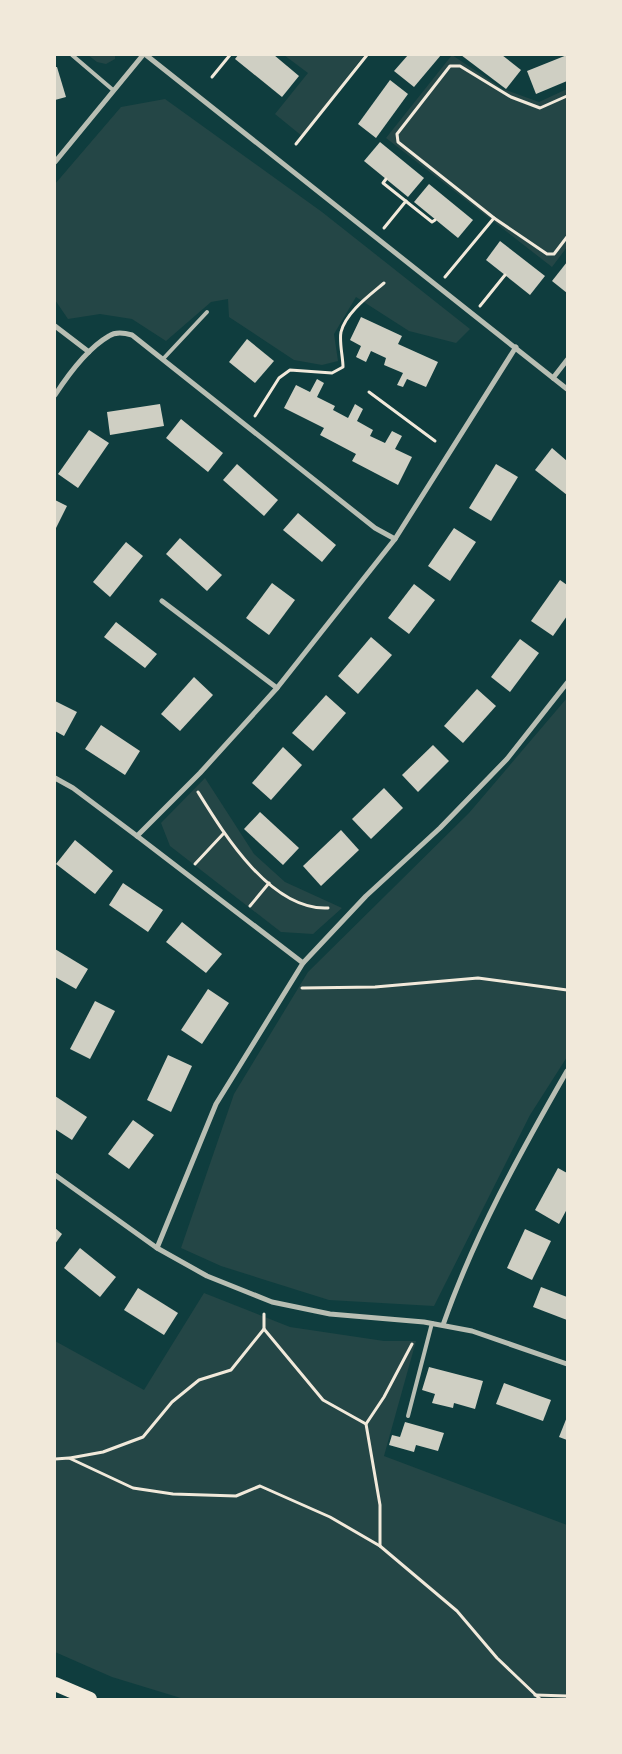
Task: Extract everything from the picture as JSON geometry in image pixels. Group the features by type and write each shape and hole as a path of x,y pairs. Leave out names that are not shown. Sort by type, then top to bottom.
{"highway":[{"path":"55,1684 90,1699"}],"street":[{"path":"55,162 113,90 145,55 567,389"},
{"path":"55,326 89,352"},
{"path":"55,395 89,352 110,335 122,333 132,335 375,528 395,539"},
{"path":"137,836 200,773 277,688 395,539 516,347"},
{"path":"553,378 567,360"},
{"path":"162,601 277,688"},
{"path":"157,1248 216,1104 303,963 366,896 440,828 507,758 567,683"},
{"path":"55,778 73,788 303,963"},
{"path":"442,1325 482,1231 520,1154 567,1071"},
{"path":"55,1175 157,1248 207,1276 272,1302 330,1314 432,1323 472,1331 567,1364"}],"lane":[{"path":"72,55 113,90"},
{"path":"163,358 207,312"},
{"path":"408,1416 432,1323"}],"path":[{"path":"212,77 230,55"},
{"path":"296,144 367,55"},
{"path":"567,96 540,108 511,97 460,66 450,66 397,134 398,142 494,218 547,254 554,254 567,237"},
{"path":"386,179 384,183 432,222 435,220"},
{"path":"382,230 406,201"},
{"path":"443,280 494,218"},
{"path":"479,308 505,275"},
{"path":"255,416 279,378 290,370 332,374 343,368 341,333 348,320 362,303 384,282"},
{"path":"369,392 435,441"},
{"path":"198,792 244,860 269,884 290,898 315,908 328,908"},
{"path":"193,866 224,833"},
{"path":"247,909 269,884"},
{"path":"286,989 375,987 478,978 567,990"},
{"path":"55,1459 103,1452 143,1436 172,1402 199,1380 231,1370 264,1330 264,1314"},
{"path":"264,1330 323,1400 366,1424"},
{"path":"380,1546 380,1505 366,1424 384,1397 415,1338"},
{"path":"69,1458 133,1488 173,1494 236,1496 260,1486 330,1517 380,1546 457,1611 497,1658 534,1696 540,1699"},
{"path":"534,1696 567,1696"}],"shaded area":[{"path":"88,55 115,55 115,59 106,64 97,62"},
{"path":"284,55 364,55 302,136 275,114 308,73"},
{"path":"452,55 503,89 539,102 567,89 567,247 552,267 386,138"},
{"path":"165,99 322,212 470,329 456,343 409,331 356,297 334,334 338,361 322,365 294,360 229,317 228,299 211,302 166,341 132,319 100,314 68,319 55,300 55,184 121,107"},
{"path":"567,698 567,1057 530,1115 434,1306 329,1300 221,1266 181,1248 234,1094 308,972 469,813"},
{"path":"205,778 254,854 285,882 342,908 313,934 281,932 170,846 161,823"},
{"path":"204,1293 290,1327 384,1341 416,1341 384,1456 567,1525 567,1699 184,1699 112,1677 55,1652 55,1341 144,1390"}],"building":[{"path":"238,55 274,55 299,76 282,97 235,59"},
{"path":"408,55 441,55 414,87 394,71"},
{"path":"461,55 502,55 521,70 506,89"},
{"path":"567,55 567,81 536,94 527,71"},
{"path":"55,67 57,67 66,97 55,100"},
{"path":"390,80 408,94 376,138 358,124"},
{"path":"380,142 424,178 408,197 364,161"},
{"path":"429,184 473,220 458,238 414,202"},
{"path":"500,241 545,276 530,295 486,260"},
{"path":"567,262 567,293 552,281"},
{"path":"361,317 402,336 398,344 438,362 426,387 407,379 403,387 397,385 403,373 384,365 386,358 371,351 366,362 356,357 361,346 350,340"},
{"path":"247,339 274,361 255,383 229,362"},
{"path":"317,379 324,383 317,397 335,406 333,410 348,418 355,404 363,409 357,421 373,430 370,436 385,443 392,431 402,436 395,449 412,457 398,485 352,461 356,454 320,435 324,428 284,408 296,385 310,392"},
{"path":"160,404 164,426 110,435 107,412"},
{"path":"181,419 223,453 208,472 166,438"},
{"path":"89,430 109,443 78,488 58,474"},
{"path":"552,448 567,461 567,495 535,470"},
{"path":"237,464 278,500 264,516 223,480"},
{"path":"496,464 518,477 491,521 469,508"},
{"path":"55,500 67,506 55,530"},
{"path":"298,513 336,545 322,562 283,530"},
{"path":"454,528 476,542 450,581 428,566"},
{"path":"180,538 222,575 207,591 166,554"},
{"path":"126,542 143,556 110,597 93,582"},
{"path":"560,580 567,585 567,616 553,636 531,621"},
{"path":"272,583 295,600 269,635 246,618"},
{"path":"414,584 435,600 409,634 388,618"},
{"path":"116,622 157,654 145,668 104,637"},
{"path":"371,637 392,655 358,694 338,676"},
{"path":"520,639 539,653 510,692 491,677"},
{"path":"194,677 213,695 180,731 161,714"},
{"path":"477,689 496,706 463,743 444,726"},
{"path":"326,695 346,713 313,751 292,733"},
{"path":"55,701 77,712 64,736 55,731"},
{"path":"101,725 140,751 125,775 85,749"},
{"path":"433,745 449,761 418,792 402,775"},
{"path":"283,747 302,765 271,800 252,783"},
{"path":"384,788 403,808 371,839 352,819"},
{"path":"260,812 299,848 283,865 244,829"},
{"path":"341,830 359,850 321,886 303,866"},
{"path":"75,840 113,871 95,894 56,864"},
{"path":"123,883 163,910 148,932 109,905"},
{"path":"182,922 222,954 206,973 166,942"},
{"path":"55,949 88,969 76,989 55,977"},
{"path":"208,989 229,1003 202,1044 181,1030"},
{"path":"95,1001 115,1011 90,1059 70,1049"},
{"path":"168,1055 192,1066 171,1112 147,1100"},
{"path":"55,1096 87,1117 72,1140 55,1129"},
{"path":"133,1120 154,1135 129,1169 108,1154"},
{"path":"558,1168 567,1173 567,1209 559,1224 535,1210"},
{"path":"55,1228 62,1234 55,1244"},
{"path":"525,1229 551,1241 532,1280 507,1268"},
{"path":"80,1248 116,1277 100,1297 64,1268"},
{"path":"541,1287 567,1297 567,1320 533,1307"},
{"path":"138,1288 178,1313 164,1335 124,1310"},
{"path":"429,1367 483,1381 475,1409 454,1403 453,1408 432,1403 435,1394 422,1390"},
{"path":"504,1383 551,1400 543,1421 496,1404"},
{"path":"567,1417 567,1440 559,1437"},
{"path":"405,1422 444,1433 438,1451 416,1445 414,1452 389,1445 392,1435 400,1437"}]}
